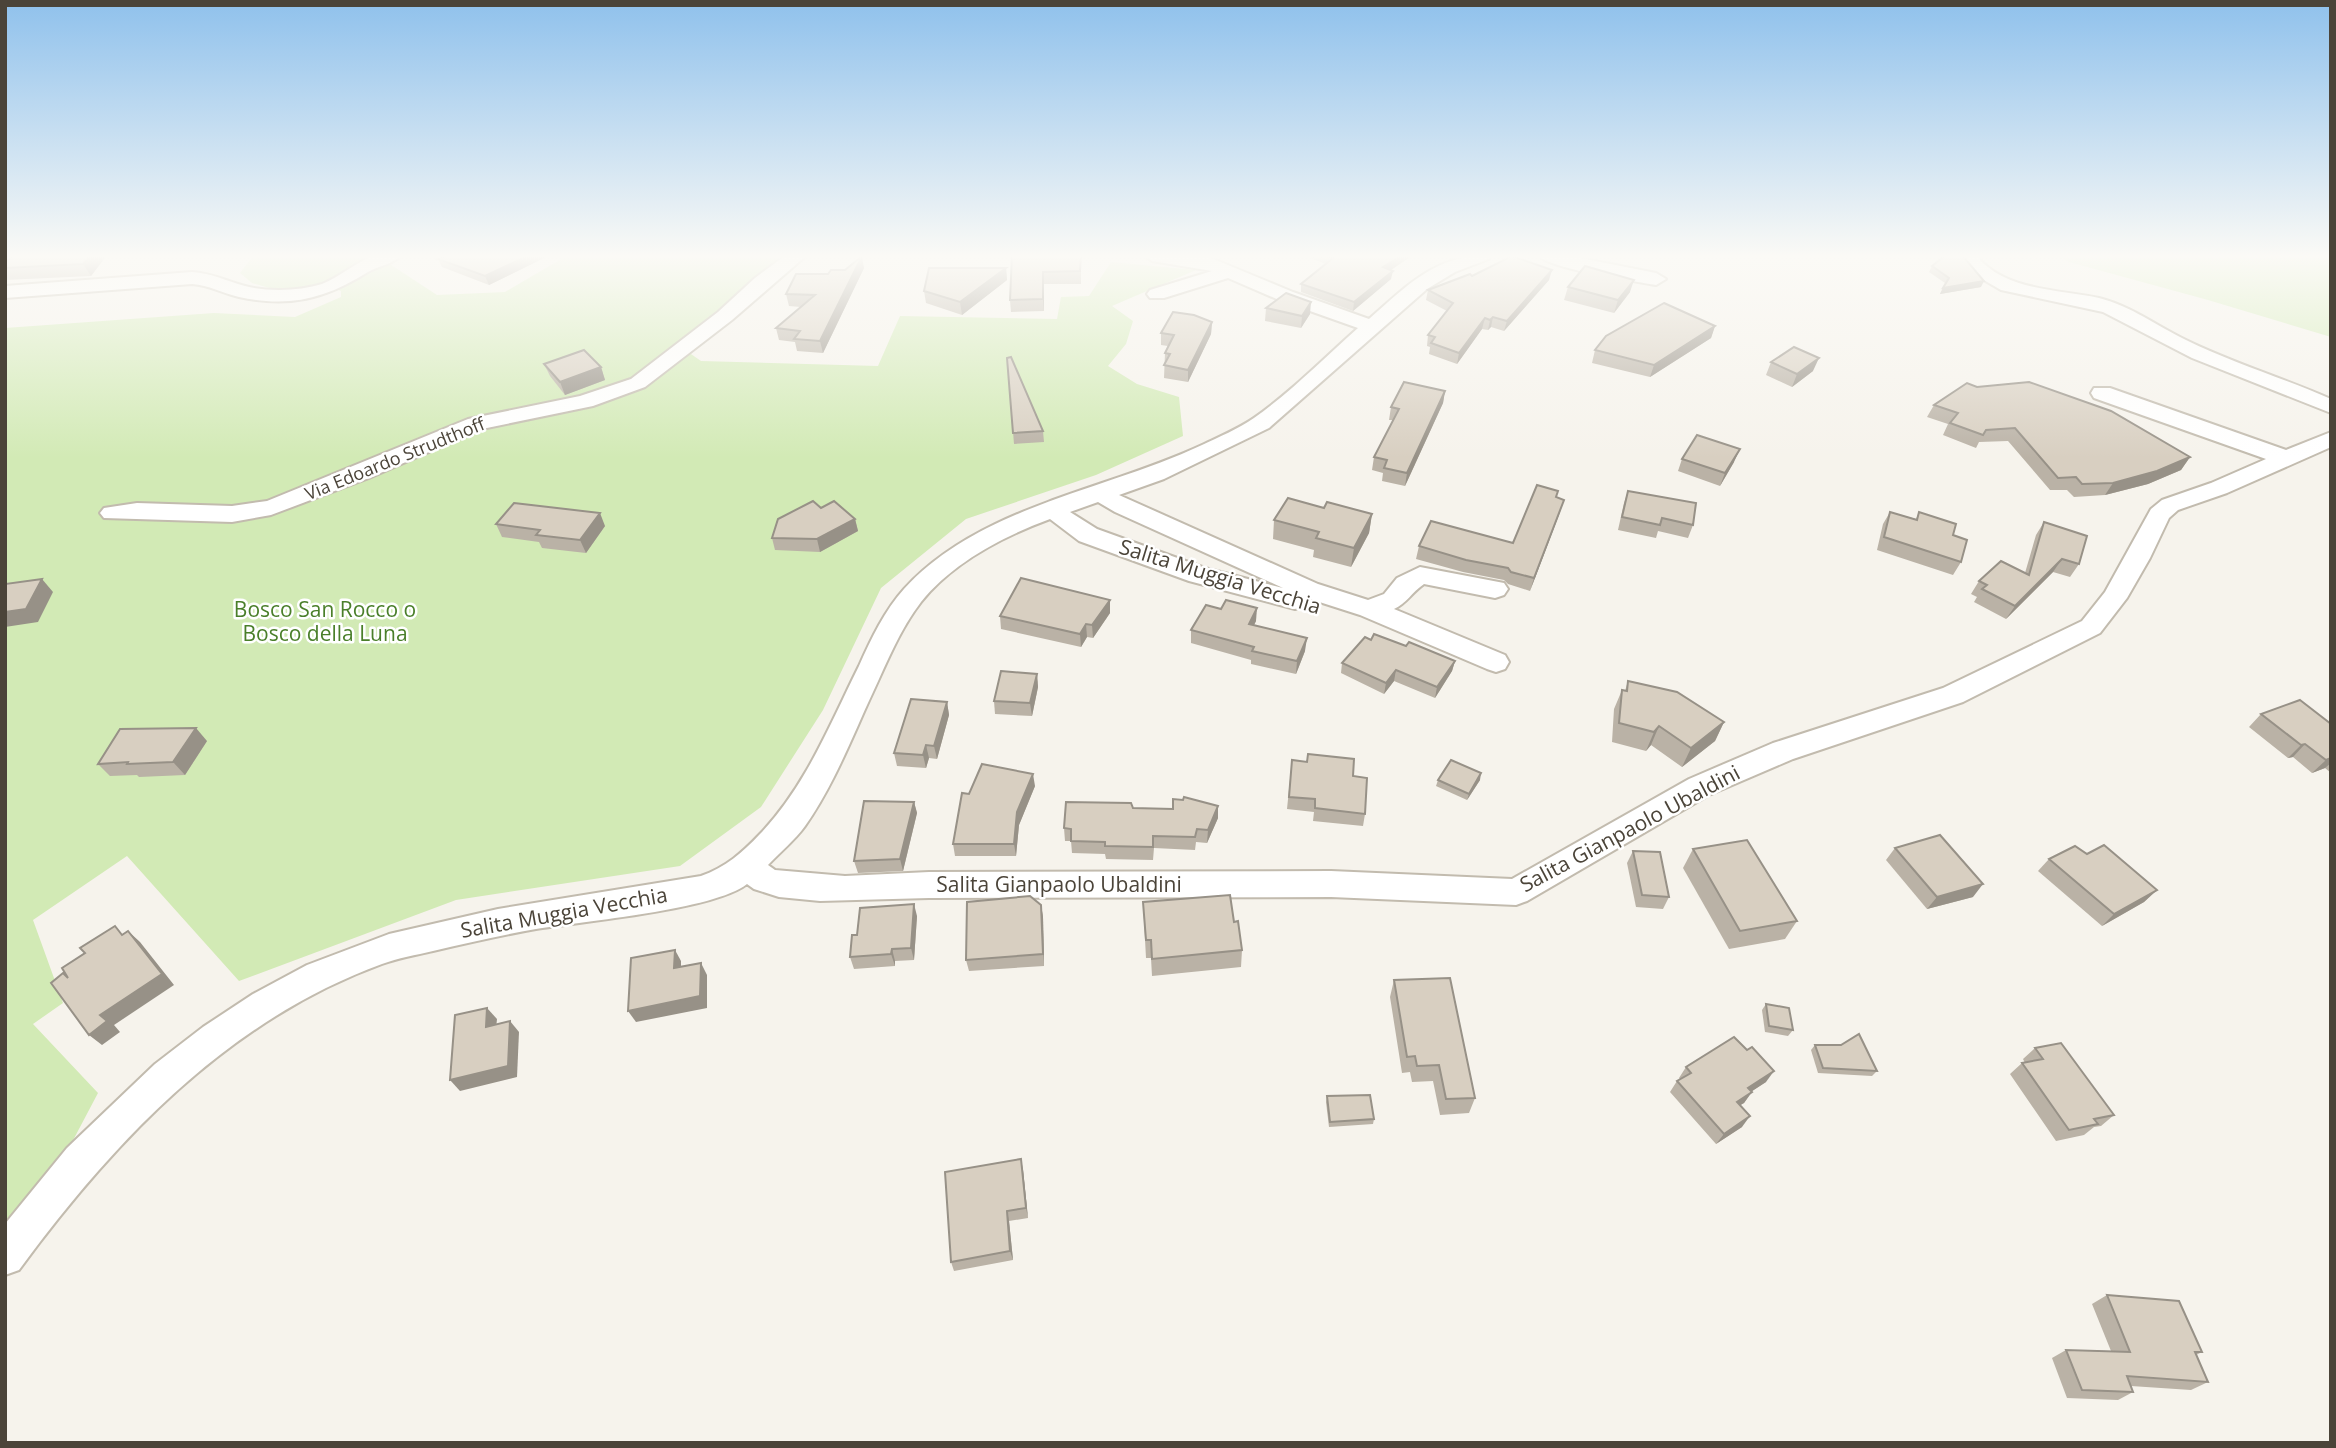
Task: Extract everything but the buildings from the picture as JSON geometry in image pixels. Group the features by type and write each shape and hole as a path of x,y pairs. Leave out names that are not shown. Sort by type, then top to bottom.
{"street":[{"name":"Via Edoardo Strudthoff","path":"112,513 137,510 232,514 271,508 476,424 585,401 638,383 716,323"},
{"path":"1361,323 1374,327"},
{"name":"Salita Muggia Vecchia","path":"5,1256 65,1179 144,1097 178,1066 238,1021 304,981 377,952 464,929 702,889 732,878 749,866 794,818 820,775 887,634 912,596 942,567 974,545 1022,521 1101,494 1212,449 1261,423 1379,323"},
{"path":"2141,323 2158,334 2331,407"},
{"path":"2102,393 2288,459"},
{"name":"Salita Gianpaolo Ubaldini","path":"749,866 765,880 793,886 870,888 929,885 1331,884 1516,892 1699,787 1783,751 1953,695 2091,627 2132,568 2159,514 2171,505 2331,439"},
{"name":"Salita Muggia Vecchia","path":"1101,494 1123,507 1361,614 1496,662"},
{"name":"Salita Muggia Vecchia","path":"1055,510 1064,520 1088,535 1198,575 1361,614"},
{"path":"1361,614 1393,600 1406,584 1420,575 1495,589"}],"green space":[{"name":"Bosco San Rocco o Bosco della Luna","path":"81,323 704,323 678,345 701,361 878,366 897,323 1133,323 1126,344 1108,366 1137,384 1179,397 1183,436 1096,475 966,519 881,588 823,710 761,807 680,866 456,900 239,981 127,856 33,920 63,1003 33,1024 98,1093 5,1269 5,328"},
{"path":"2283,323 2331,323 2331,337"}]}
